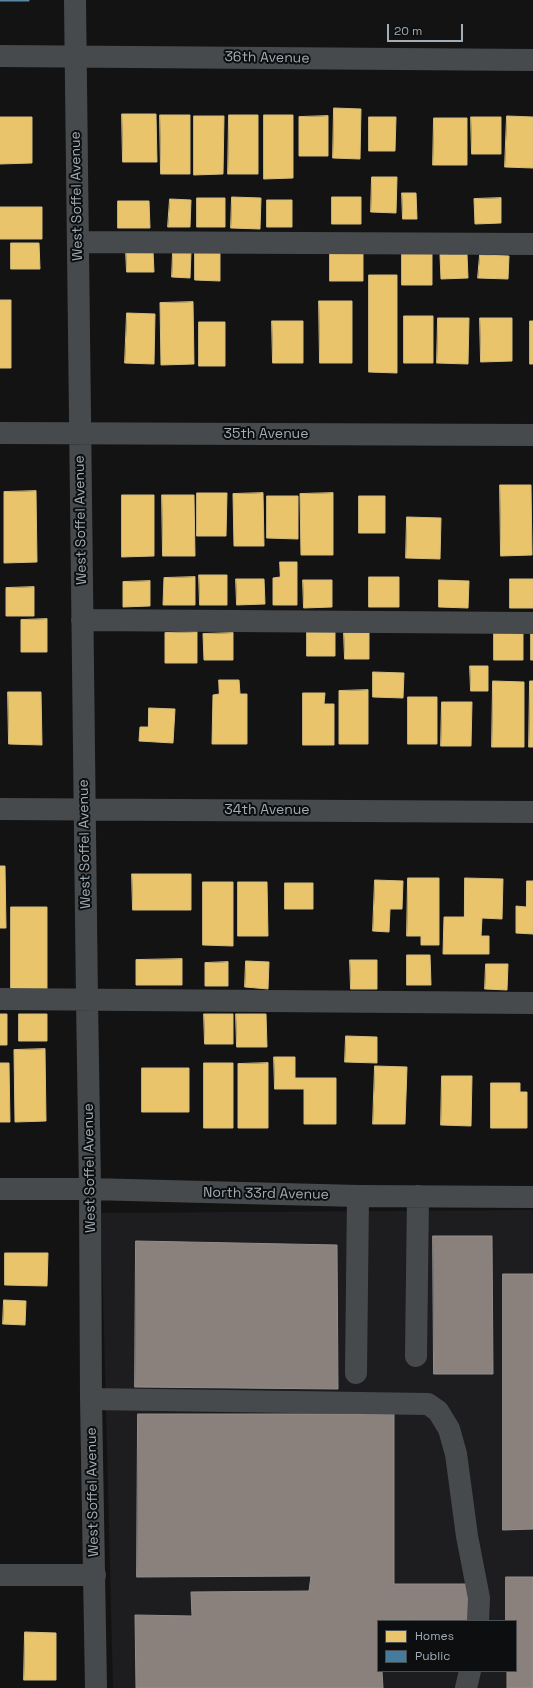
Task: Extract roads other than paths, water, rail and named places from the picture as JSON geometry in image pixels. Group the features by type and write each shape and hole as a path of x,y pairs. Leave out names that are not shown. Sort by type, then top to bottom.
{"street":[{"name":"West Soffel Avenue","path":"75,0 84,809 90,1189 91,1399 96,1688"},
{"name":"36th Avenue","path":"0,56 533,60"},
{"path":"78,242 533,244"},
{"name":"35th Avenue","path":"0,433 533,435"},
{"path":"82,620 533,623"},
{"name":"34th Avenue","path":"0,809 533,812"},
{"path":"0,999 533,1003"},
{"name":"North 33rd Avenue","path":"0,1189 90,1189 358,1196 533,1197"},
{"path":"356,1373 358,1196"},
{"path":"416,1356 418,1196"},
{"path":"91,1399 428,1404 438,1411 449,1429 456,1454 467,1536 479,1598 478,1620"},
{"path":"0,1575 95,1575"},
{"path":"466,1688 470,1672"}]}
